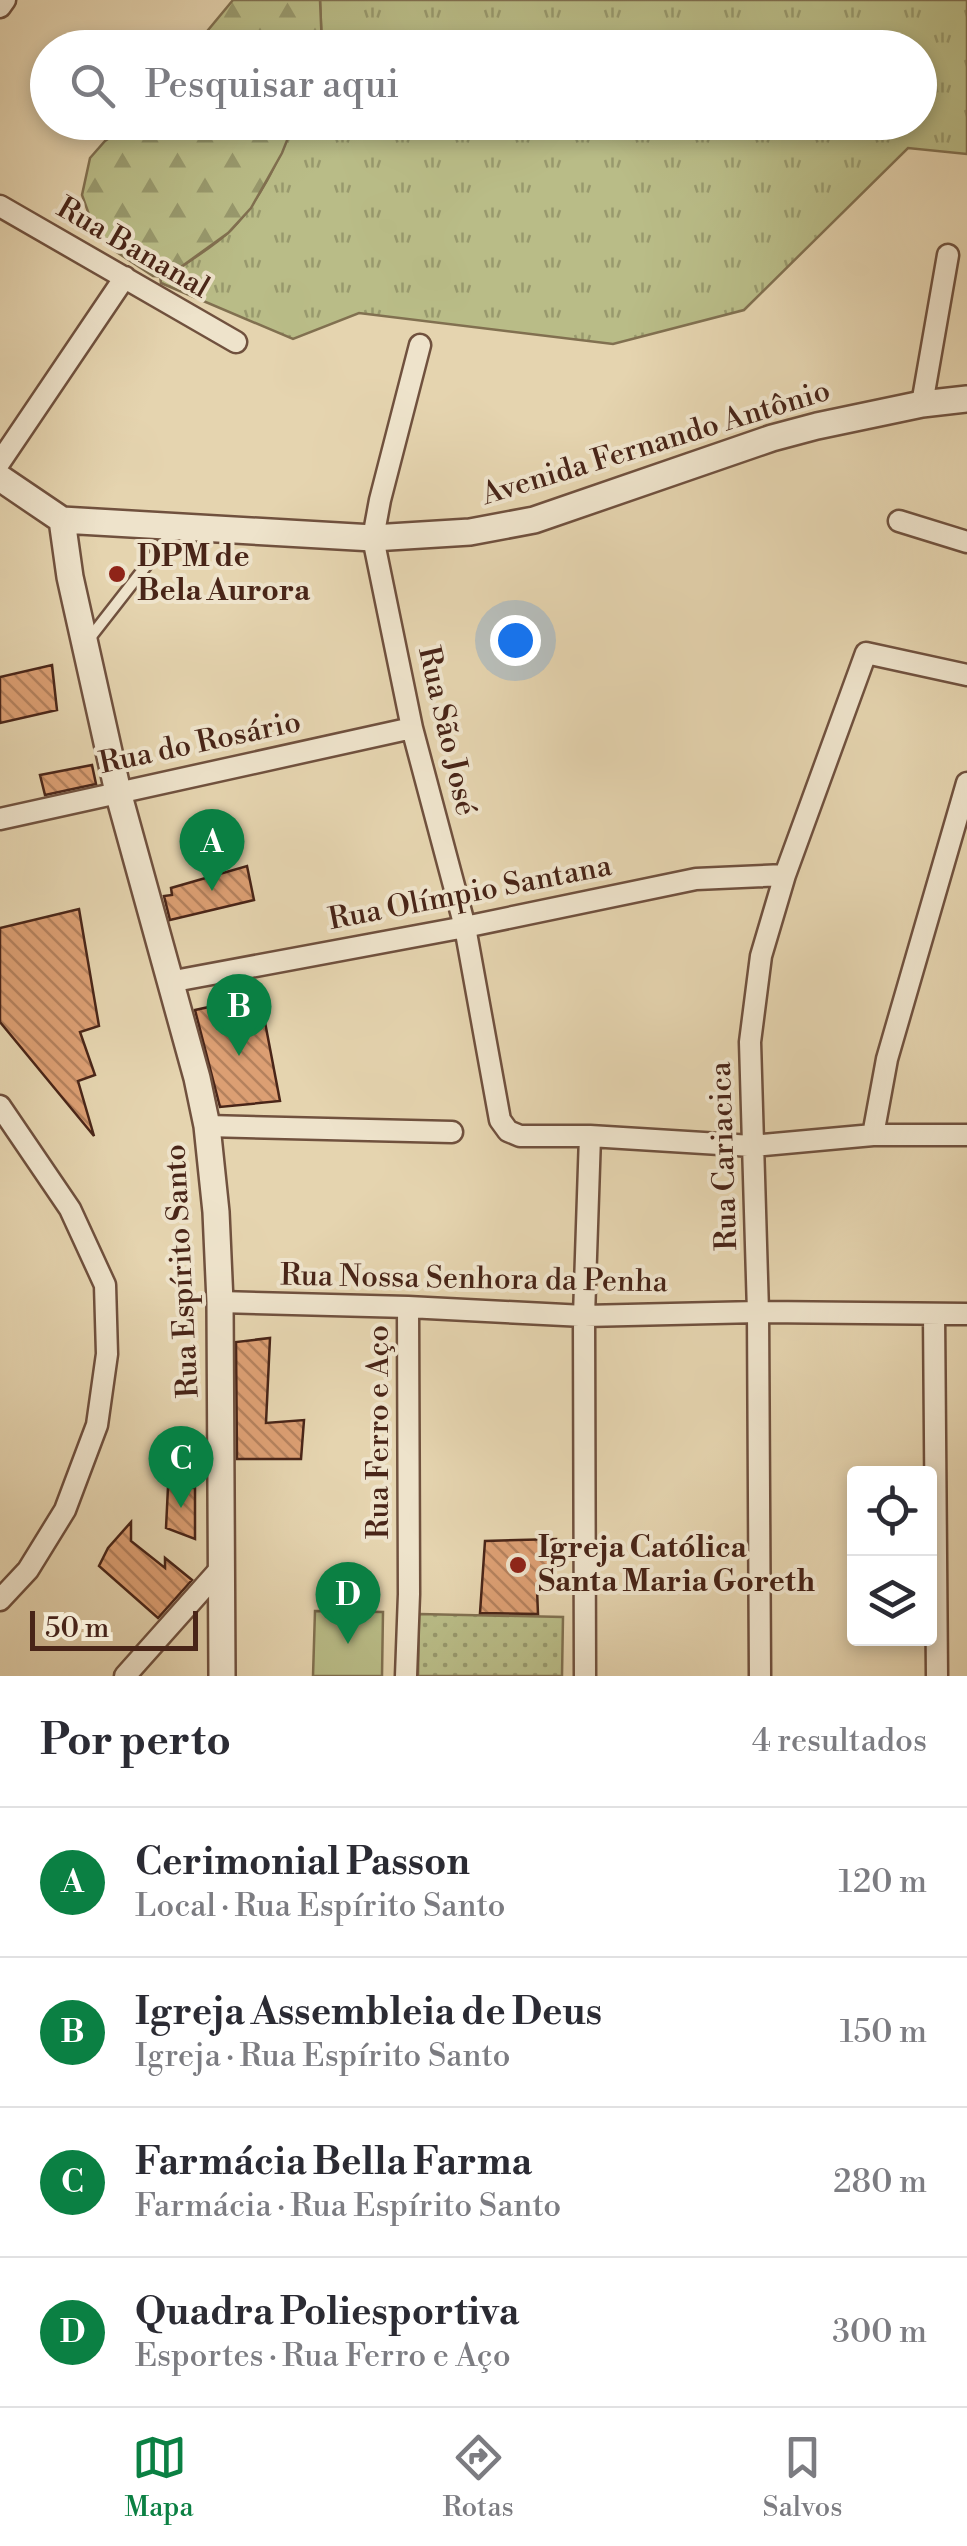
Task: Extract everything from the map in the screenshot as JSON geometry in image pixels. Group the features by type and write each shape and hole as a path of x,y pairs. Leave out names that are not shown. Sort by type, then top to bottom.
{"street":[{"path":"0,7 5,0"},
{"name":"Rua Bananal","path":"0,206 236,342"},
{"path":"922,404 948,255"},
{"path":"0,462 125,277"},
{"name":"Rua São José","path":"420,345 372,538 412,728 465,926 500,1120 508,1131 520,1136 590,1136"},
{"name":"Avenida Fernando Antônio","path":"62,520 372,538 470,532 534,520 816,426 967,398"},
{"path":"0,478 62,520"},
{"name":"Rua Espírito Santo","path":"62,520 70,577 118,792 207,1126 220,1302 222,1676"},
{"path":"899,521 967,542"},
{"name":"Rua Cariacica","path":"760,1676 758,1312 750,1042 761,956 785,875 866,653 967,675"},
{"name":"Rua do Rosário","path":"0,818 412,728"},
{"path":"874,1136 888,1060 967,783"},
{"name":"Rua Olímpio Santana","path":"169,982 696,879 785,875"},
{"path":"0,1106 70,1209 104,1285 107,1354 97,1425 65,1510 28,1570 0,1600"},
{"path":"207,1126 452,1132"},
{"path":"585,1676 584,1316 590,1136 752,1146 874,1136 967,1135"},
{"name":"Rua Nossa Senhora da Penha","path":"220,1302 584,1316 758,1312 967,1314"},
{"name":"Rua Ferro e Aço","path":"406,1676 410,1594 408,1307"},
{"path":"934,1314 937,1676"},
{"path":"125,1676 222,1567"}],"lane":[{"path":"85,644 175,528"}],"green space":[{"path":"233,0 320,0 321,30 208,30"},
{"path":"320,0 967,0 967,154 908,148 744,310 613,344 359,313 293,339 161,283 160,276 167,276 231,230 267,180 286,140 937,140 937,30 321,30"},
{"path":"287,140 251,208 228,233 167,277 153,276 112,249 92,223 82,195 90,158 105,141"},
{"path":"315,1611 383,1612 382,1676 313,1676"},
{"path":"419,1614 563,1617 562,1676 418,1676"}],"building":[{"path":"52,665 57,710 0,723 0,677"},
{"path":"92,765 96,784 45,795 40,775"},
{"path":"247,866 254,900 170,920 164,896 172,895 171,888"},
{"path":"79,909 99,1026 80,1032 95,1075 78,1081 94,1136 0,1022 0,928"},
{"path":"260,996 280,1101 220,1107 195,1010"},
{"path":"270,1338 266,1423 304,1420 301,1459 237,1459 236,1342"},
{"path":"168,1487 195,1488 195,1539 166,1528"},
{"path":"131,1522 131,1541 165,1568 165,1558 192,1580 158,1618 99,1566 108,1548"},
{"name":"Igreja Católica Santa Maria Goreth","path":"556,1539 551,1589 537,1589 538,1614 480,1613 485,1541"}],"place":[{"name":"DPM de Bela Aurora","path":"117,574"},
{"name":"Cerimonial Passon","path":"212,891"},
{"name":"Igreja Assembleia de Deus","path":"239,1056"},
{"name":"Farmácia Bella Farma","path":"181,1508"},
{"name":"Igreja Católica Santa Maria Goreth","path":"518,1565"},
{"name":"Quadra Poliesportiva","path":"348,1644"}]}
